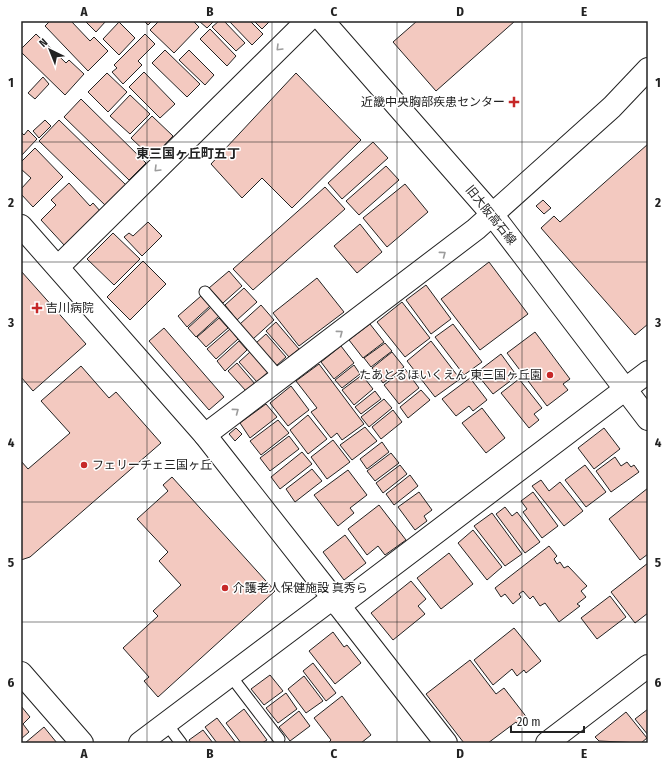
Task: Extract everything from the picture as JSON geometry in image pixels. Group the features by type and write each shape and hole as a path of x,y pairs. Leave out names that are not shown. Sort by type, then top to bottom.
{"street":[{"path":"58,267 307,21"},
{"name":"旧大阪高石線","path":"323,21 492,214 648,419"},
{"path":"205,435 476,229 612,106 648,69"},
{"path":"21,226 205,435 446,743"},
{"path":"140,743 230,675 336,602 648,372"},
{"path":"547,743 648,666"},
{"path":"21,673 82,743"}],"lane":[{"path":"205,292 280,378"},
{"path":"230,675 279,739"},
{"path":"166,723 181,743"}],"building":[{"path":"50,21 71,21 90,41 94,37 108,51 88,71 45,26"},
{"path":"85,21 106,21 96,32"},
{"path":"144,21 152,21 148,25"},
{"path":"159,21 193,21 199,27 174,53 150,30"},
{"path":"199,21 214,21 207,28"},
{"path":"219,21 224,21 245,43 236,51 212,27"},
{"path":"229,21 250,21 263,34 252,45"},
{"path":"254,21 270,21 262,29"},
{"path":"417,21 515,21 436,91 393,42"},
{"path":"119,22 135,38 119,55 103,39"},
{"path":"210,29 236,56 227,66 200,39"},
{"path":"36,34 66,63 69,60 84,74 65,95 21,52 21,49"},
{"path":"145,34 155,44 138,61 142,65 123,84 112,72 117,68 114,65"},
{"path":"165,50 200,84 187,97 152,63"},
{"path":"189,50 214,75 205,85 179,60"},
{"path":"144,72 175,104 160,118 129,87"},
{"path":"107,73 127,92 108,112 88,92"},
{"path":"296,73 361,140 292,208 262,178 242,198 211,164"},
{"path":"43,77 49,84 35,99 28,93"},
{"path":"130,95 150,114 130,134 110,116"},
{"path":"81,99 146,163 129,180 64,117"},
{"path":"152,116 173,136 152,158 131,138"},
{"path":"45,120 51,126 39,138 33,131"},
{"path":"59,120 127,186 107,207 39,141"},
{"path":"28,130 37,139 21,156 21,132 24,135"},
{"path":"373,142 388,158 342,199 328,183"},
{"path":"648,144 648,324 635,335 541,228 554,216 560,222"},
{"path":"35,148 63,177 33,207 21,194 21,189 31,178 21,169 21,162"},
{"path":"386,166 399,180 359,215 346,201"},
{"path":"69,183 90,206 93,203 101,212 65,246 41,220 56,205 51,200"},
{"path":"405,184 428,212 387,247 363,218"},
{"path":"325,187 345,209 253,290 233,269"},
{"path":"543,200 551,208 544,214 536,206"},
{"path":"148,222 162,236 142,256 124,237 129,233 133,236"},
{"path":"360,224 382,252 357,273 334,246"},
{"path":"113,233 140,259 114,285 87,259"},
{"path":"143,261 166,284 130,320 107,297"},
{"path":"489,262 528,314 480,350 441,299"},
{"name":"吉川病院","path":"21,271 86,344 33,391 21,377"},
{"path":"229,271 242,286 223,303 209,288"},
{"path":"317,278 344,312 299,346 273,313"},
{"path":"426,285 451,319 431,334 406,300"},
{"path":"244,288 257,302 237,320 225,305"},
{"path":"201,296 210,306 187,327 178,316"},
{"path":"402,302 430,338 405,357 377,322"},
{"path":"261,305 274,320 253,339 240,324"},
{"path":"211,307 219,316 196,337 188,328"},
{"path":"219,318 228,328 206,347 197,337"},
{"path":"276,322 299,349 289,357 266,331"},
{"path":"370,324 384,342 363,358 349,340"},
{"path":"453,324 482,362 464,375 435,337"},
{"path":"164,328 224,397 209,410 149,341"},
{"path":"230,329 238,339 216,359 207,349"},
{"path":"535,332 570,379 563,384 568,390 547,406 507,353"},
{"path":"266,334 286,357 276,366 256,343"},
{"path":"239,341 247,350 225,371 217,361"},
{"path":"431,341 460,379 435,397 407,361"},
{"path":"385,343 392,351 371,367 364,358"},
{"path":"341,346 354,363 334,379 321,362"},
{"path":"250,352 268,372 257,382 239,362"},
{"path":"392,352 404,367 383,383 372,368"},
{"path":"501,354 517,376 493,394 476,373"},
{"path":"237,363 255,384 246,391 228,371"},
{"path":"319,364 364,424 342,440 337,433 331,438 311,412 317,408 296,381"},
{"path":"354,365 360,374 342,388 335,380"},
{"name":"フェリーチェ三国ヶ丘","path":"81,366 109,398 116,392 161,443 30,557 21,560 21,461 28,469 70,433 41,401"},
{"path":"405,369 419,388 399,404 384,385"},
{"path":"362,375 373,389 354,405 342,390"},
{"path":"470,378 487,400 473,411 469,406 456,416 442,399"},
{"path":"519,379 542,408 534,414 539,420 529,428 501,393"},
{"path":"291,386 309,410 288,426 270,403"},
{"path":"421,390 430,400 408,418 400,407"},
{"path":"375,391 381,399 361,414 355,407"},
{"path":"384,399 392,408 369,427 361,417"},
{"path":"266,404 277,417 250,438 240,423"},
{"path":"482,408 505,438 486,453 462,423"},
{"path":"393,410 402,422 381,439 372,427"},
{"path":"308,415 327,439 308,454 290,430"},
{"path":"278,420 289,433 261,455 250,441"},
{"path":"365,427 377,441 352,460 340,445"},
{"path":"236,428 242,434 235,441 229,434"},
{"path":"604,428 620,449 594,469 578,448"},
{"path":"289,436 299,449 270,471 260,458"},
{"path":"333,440 350,462 327,479 311,457"},
{"path":"382,442 389,452 367,469 360,459"},
{"path":"302,452 312,464 280,489 271,477"},
{"path":"391,453 399,463 375,481 367,471"},
{"path":"615,457 621,466 627,462 631,467 634,465 639,472 611,492 596,471"},
{"path":"400,465 407,474 383,493 376,483"},
{"path":"585,465 606,492 586,507 565,480"},
{"path":"312,469 322,481 295,502 286,489"},
{"path":"348,470 367,495 350,508 354,513 338,526 314,495"},
{"path":"410,475 418,486 394,505 386,494"},
{"name":"介護老人保健施設 真秀ら","path":"172,477 275,591 158,697 144,681 149,677 123,648 158,616 153,611 181,585 159,561 168,552 137,519 168,491 163,485"},
{"path":"541,480 549,491 560,482 583,511 564,526 532,486"},
{"path":"648,488 648,554 640,560 609,519"},
{"path":"419,492 432,510 424,516 427,521 415,530 398,507"},
{"path":"533,492 558,526 542,538 523,512 527,509 521,501"},
{"path":"379,505 406,540 385,555 378,546 367,555 348,529"},
{"path":"505,507 512,516 517,512 540,542 525,553 496,514"},
{"path":"492,513 522,554 505,566 474,526"},
{"path":"473,530 502,567 487,580 458,543"},
{"path":"345,535 366,563 344,580 323,552"},
{"path":"549,546 557,556 554,559 557,564 560,562 564,568 568,566 587,586 581,591 586,597 577,604 580,606 559,622 545,603 540,606 533,596 530,599 523,591 519,594 521,597 513,604 505,594 501,597 495,588"},
{"path":"449,553 473,584 441,609 417,578"},
{"path":"648,563 648,613 635,623 611,592"},
{"path":"411,581 426,599 418,606 425,614 393,640 371,613"},
{"path":"610,596 626,617 597,639 581,618"},
{"path":"514,628 541,661 526,673 524,670 517,676 512,669 493,685 474,660"},
{"path":"333,632 344,647 347,645 361,663 335,684 309,651"},
{"path":"470,660 496,694 504,688 528,719 519,726 516,722 488,743 464,743 426,694"},
{"path":"313,663 336,693 326,701 303,671"},
{"path":"270,675 283,691 264,705 251,689"},
{"path":"304,676 323,701 306,713 288,689"},
{"path":"286,693 297,709 278,723 266,708"},
{"path":"342,696 371,735 361,743 328,743 331,740 314,718"},
{"path":"21,706 30,717 23,724 29,732 21,739"},
{"path":"244,709 267,740 262,743 241,743 226,723"},
{"path":"648,709 648,735 635,719"},
{"path":"299,711 310,726 290,741 279,727"},
{"path":"626,712 647,738 641,743 599,741 595,737"},
{"path":"217,718 236,743 217,743 205,727"},
{"path":"44,727 57,743 25,743"},
{"path":"203,730 213,743 191,743 189,740"}],"place":[{"name":"近畿中央胸部疾患センター","path":"514,102"},
{"name":"吉川病院","path":"37,308"},
{"name":"たあとるほいくえん 東三国ヶ丘園","path":"550,375"},
{"name":"フェリーチェ三国ヶ丘","path":"84,465"},
{"name":"介護老人保健施設 真秀ら","path":"225,588"}],"district":[{"name":"東三国ヶ丘町五丁","path":"188,153"}]}
